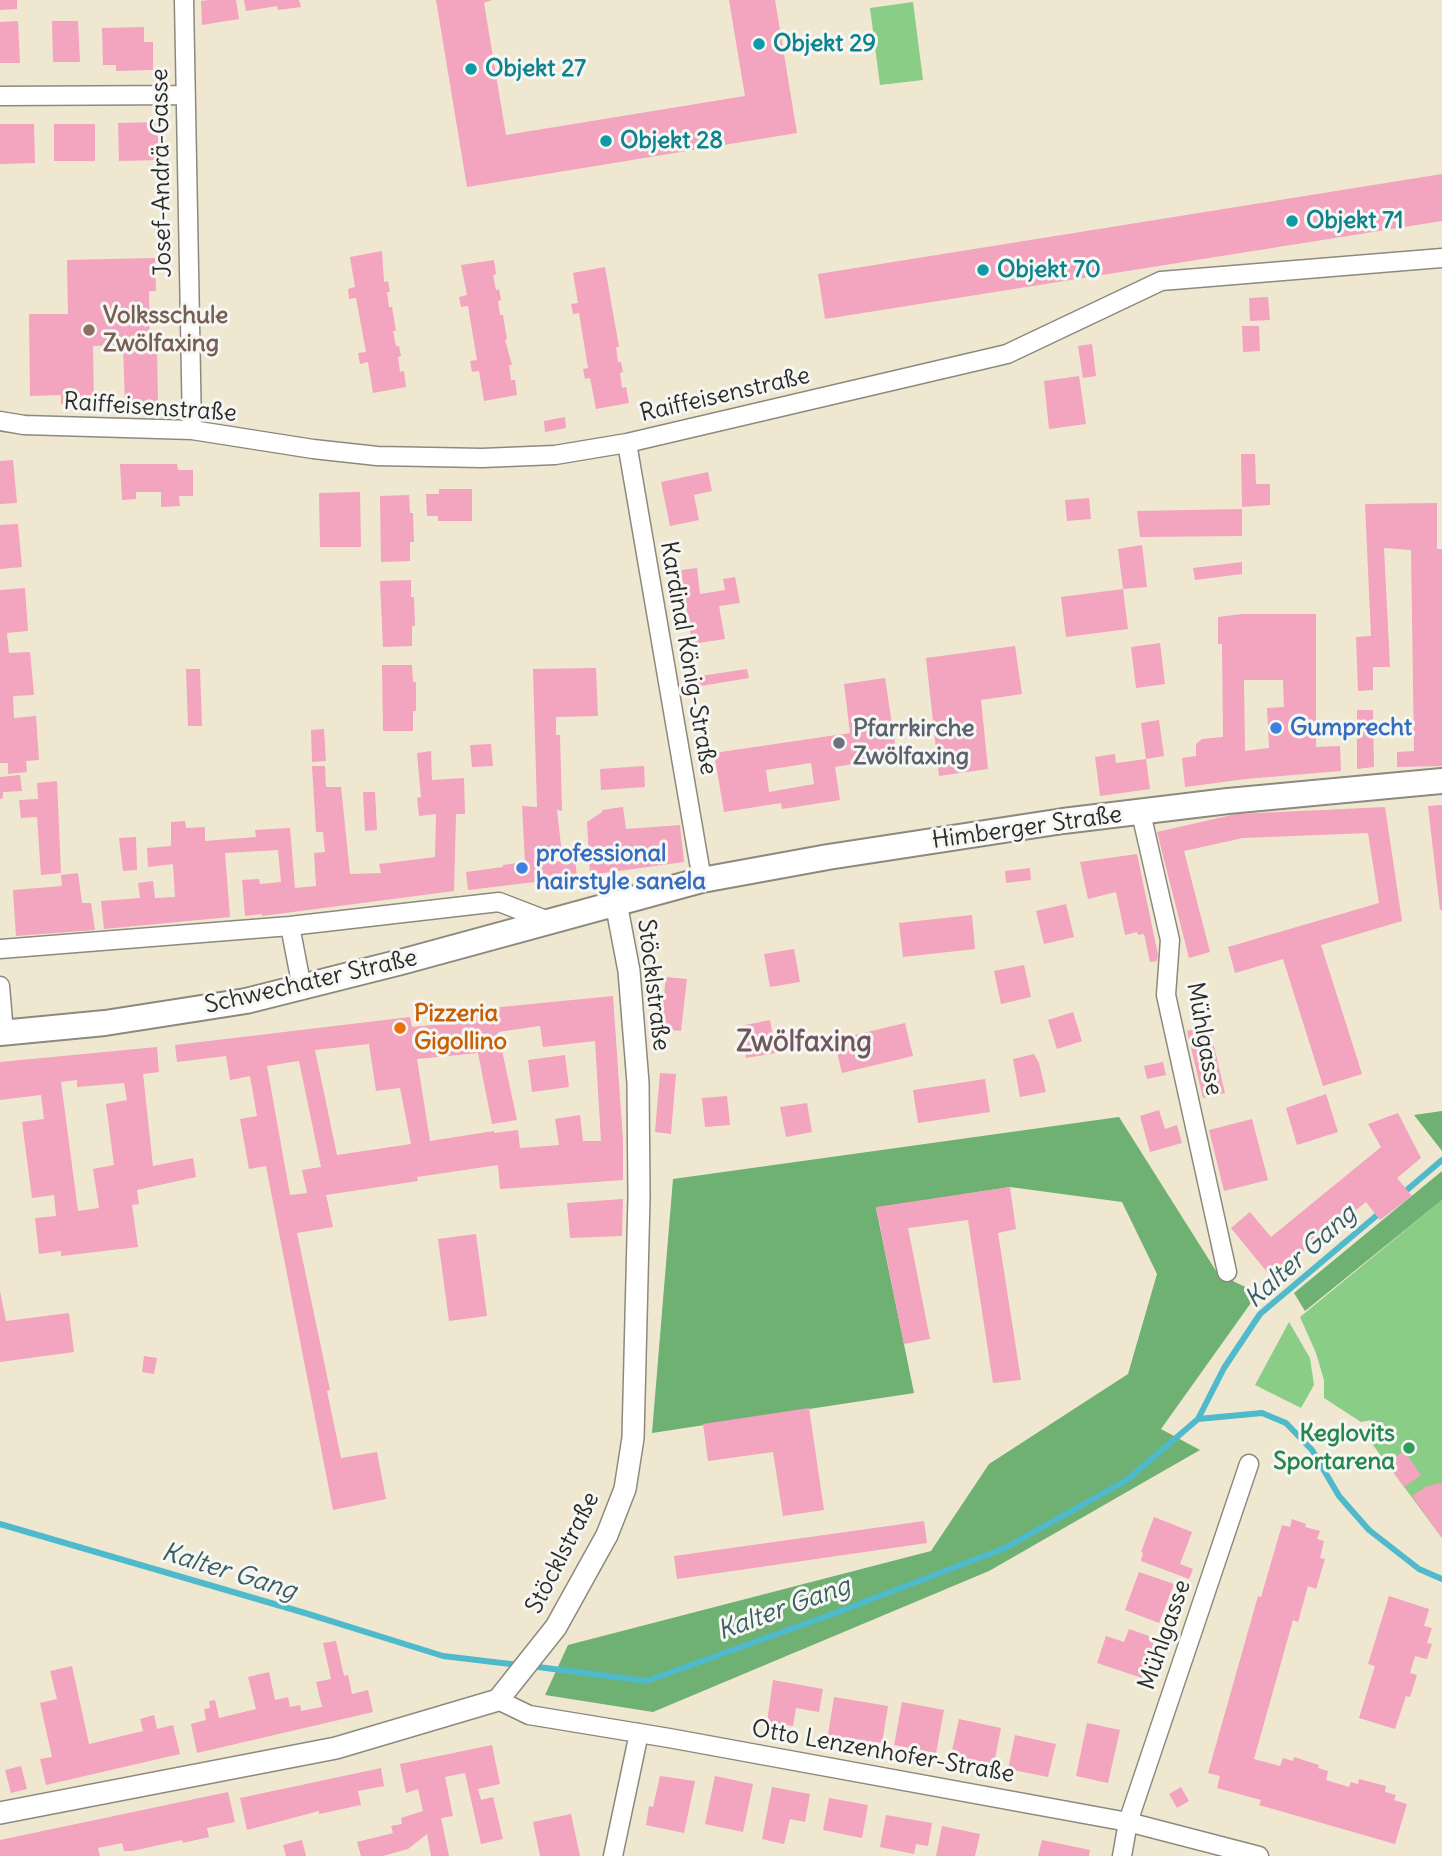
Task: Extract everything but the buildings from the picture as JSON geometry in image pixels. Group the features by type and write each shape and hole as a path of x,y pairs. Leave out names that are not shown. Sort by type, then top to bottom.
{"main road":[{"name":"Himberger Straße","path":"616,903 702,880 828,857 1063,821 1228,801 1442,781"},
{"name":"Schwechater Straße","path":"2,1033 105,1023 302,988 616,903"}],"street":[{"name":"Josef-Andrä-Gasse","path":"184,0 192,430"},
{"path":"0,96 185,95"},
{"name":"Raiffeisenstraße","path":"0,421 24,425 192,430 377,456 482,458 555,455 627,443 1007,354 1161,281 1303,267 1442,258"},
{"name":"Kardinal König-Straße","path":"627,443 702,880"},
{"name":"Mühlgasse","path":"1141,813 1170,940 1166,995 1227,1272"},
{"path":"0,949 290,926 499,902 551,922"},
{"name":"Stöcklstraße","path":"498,1700 556,1627 607,1535 625,1489 633,1438 639,1198 638,1083 629,971 616,903"},
{"path":"290,926 302,988"},
{"path":"0,986 2,1033"},
{"name":"Mühlgasse","path":"1122,1856 1128,1822 1249,1464"},
{"path":"0,1813 336,1748 498,1700"},
{"name":"Otto Lenzenhofer-Straße","path":"498,1700 529,1715 1128,1822 1259,1856"},
{"path":"613,1856 639,1733"}],"green space":[{"path":"913,2 923,80 880,85 870,8"},
{"path":"1442,1111 1442,1151 1414,1115"},
{"path":"1119,1117 1218,1274 1258,1293 1161,1429 1200,1450 989,1571 653,1712 545,1695 568,1645 931,1551 989,1464 1128,1374 1157,1274 1122,1202 1010,1187 876,1208 914,1393 652,1433 673,1179"},
{"path":"1442,1171 1442,1200 1305,1311 1294,1293"},
{"path":"1442,1200 1442,1538 1364,1433 1371,1420 1361,1422 1324,1398 1324,1380 1316,1353 1300,1317"},
{"path":"1289,1322 1310,1358 1314,1385 1301,1408 1255,1385"}],"waterway":[{"name":"Kalter Gang","path":"1401,1195 1442,1160"},
{"name":"Kalter Gang","path":"530,1666 647,1681 1005,1548 1127,1480 1198,1419 1224,1368 1260,1314 1382,1211"},
{"path":"1198,1419 1262,1413 1286,1423 1312,1450 1339,1496 1369,1530 1419,1569 1442,1579"},
{"name":"Kalter Gang","path":"0,1524 443,1656 519,1665"}],"place":[{"name":"Objekt 29","path":"759,44"},
{"name":"Objekt 27","path":"471,69"},
{"name":"Objekt 28","path":"606,141"},
{"name":"Objekt 71","path":"1292,221"},
{"name":"Objekt 70","path":"983,270"},
{"name":"Volksschule Zwölfaxing","path":"89,330"},
{"name":"Gumprecht","path":"1276,728"},
{"name":"Pfarrkirche Zwölfaxing","path":"839,743"},
{"name":"professional hairstyle sanela","path":"522,868"},
{"name":"Pizzeria Gigollino","path":"400,1028"},
{"name":"Keglovits Sportarena","path":"1409,1448"}],"district":[{"name":"Zwölfaxing","path":"804,1043"}]}
